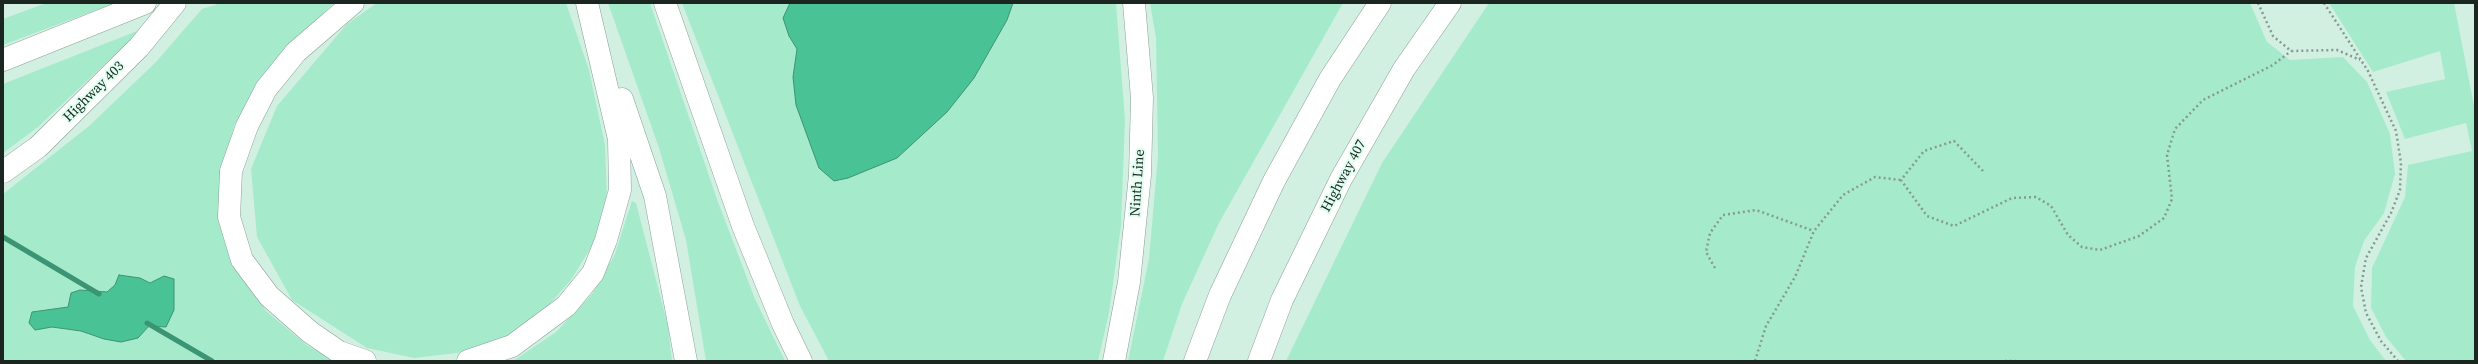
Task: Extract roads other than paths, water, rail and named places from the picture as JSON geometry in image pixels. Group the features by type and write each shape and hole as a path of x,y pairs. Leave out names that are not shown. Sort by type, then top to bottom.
{"main road":[{"path":"3,60 145,3"},
{"name":"Highway 403","path":"3,172 38,147 139,48 175,3"},
{"path":"353,3 296,52 266,89 246,126 231,171 229,217 242,260 269,296 310,332 340,352 365,361"},
{"path":"468,361 512,346 566,306 593,273 606,240 620,190 619,139 587,3"},
{"path":"590,3 654,196 686,361"},
{"path":"665,3 743,226 783,324 801,361"},
{"name":"Ninth Line","path":"1114,361 1129,282 1140,175 1142,98 1134,3"},
{"path":"1195,361 1220,295 1274,181 1330,79 1380,3"},
{"name":"Highway 407","path":"1259,361 1282,300 1341,179 1404,69 1450,3"}],"waterway":[{"path":"3,237 99,294"},
{"path":"147,323 212,361"}]}
